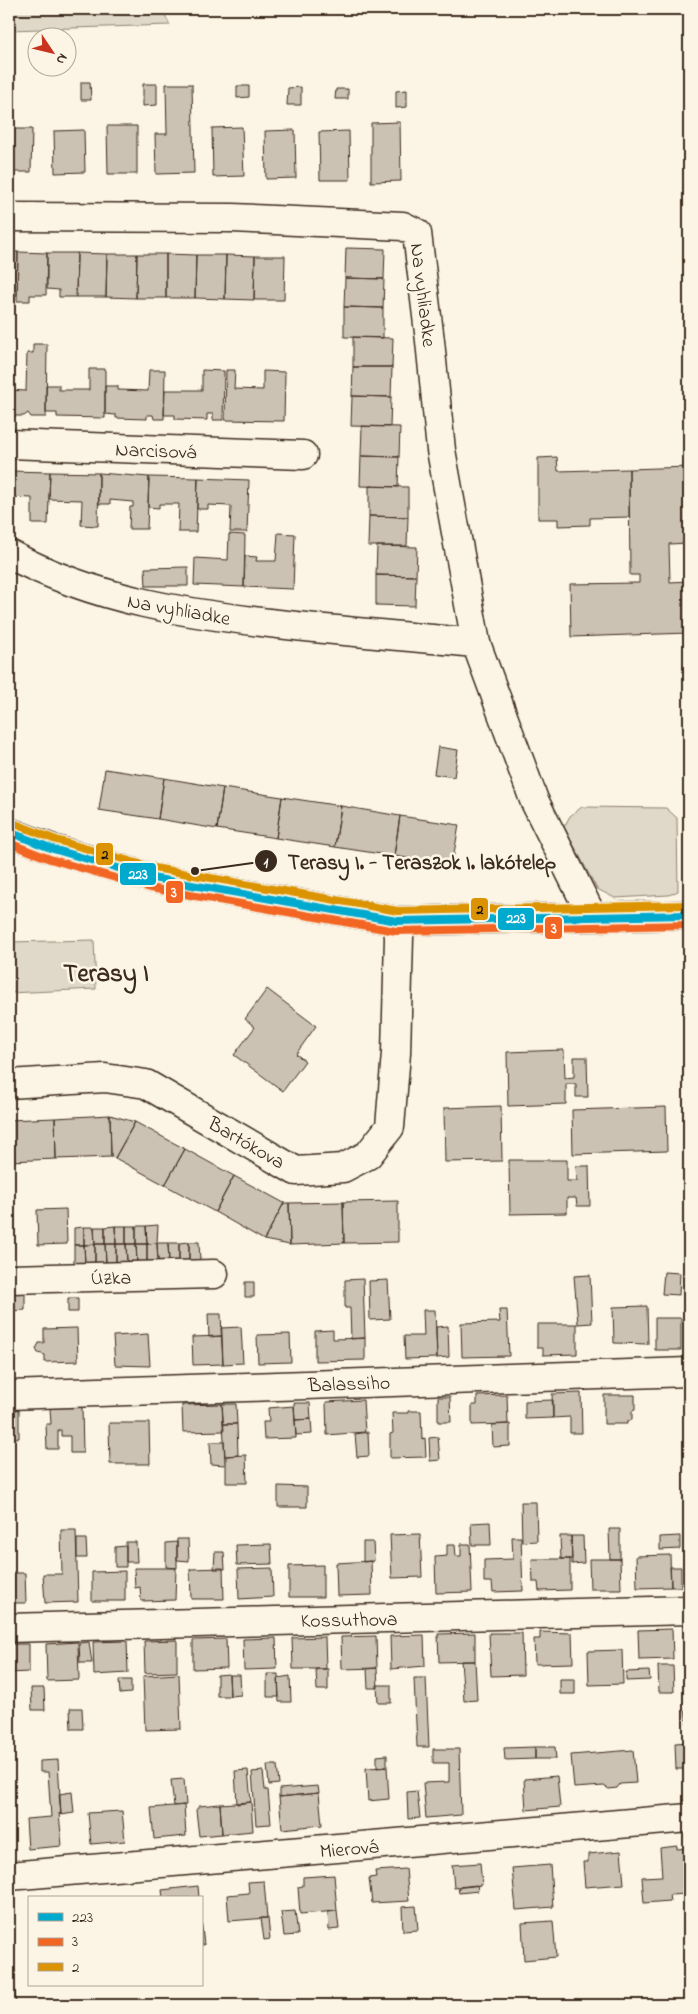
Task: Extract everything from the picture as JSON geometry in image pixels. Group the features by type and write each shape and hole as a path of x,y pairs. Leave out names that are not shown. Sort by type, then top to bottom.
{"street":[{"name":"Na vyhliadke","path":"9,217 233,218 403,226 416,234 430,341 441,450 476,643 534,800 592,916"},
{"name":"Narcisová","path":"9,444 303,455"},
{"name":"Na vyhliadke","path":"9,554 50,574 85,587 164,609 215,617 371,634 476,643"},
{"path":"9,832 53,849 152,878 398,921 689,915"},
{"name":"Bartókova","path":"9,1084 105,1078 146,1084 296,1171 343,1168 368,1155 390,1127 396,1043 398,921"},
{"name":"Úzka","path":"9,1279 214,1274"},
{"name":"Balassiho","path":"9,1395 689,1372"},
{"name":"Kossuthova","path":"9,1628 689,1610"},
{"name":"Mierová","path":"9,1876 689,1818"}],"shaded area":[{"path":"9,9 162,9 170,25 28,28 9,30"},
{"path":"582,807 666,808 677,818 678,891 669,895 615,898 597,889 564,827 570,816"},
{"path":"94,940 96,989 9,993 9,942"}],"building":[{"path":"81,82 90,82 91,100 81,100"},
{"path":"143,84 157,84 157,105 143,106"},
{"path":"166,84 192,84 194,173 156,174 155,134 167,134"},
{"path":"237,86 249,86 249,97 237,98"},
{"path":"301,87 301,105 287,105 288,88"},
{"path":"336,89 348,89 348,99 335,99"},
{"path":"407,90 407,107 396,108 396,91"},
{"path":"400,122 401,181 371,182 371,123"},
{"path":"107,126 137,126 137,174 108,174"},
{"path":"242,127 244,176 213,177 212,128"},
{"path":"9,129 32,129 31,172 9,172"},
{"path":"84,130 85,172 55,173 54,131"},
{"path":"295,130 296,178 266,179 265,131"},
{"path":"349,131 350,180 320,180 319,132"},
{"path":"346,248 385,249 384,279 345,278"},
{"path":"9,252 18,252 17,295 9,295"},
{"path":"18,252 47,253 46,295 30,295 30,301 17,301"},
{"path":"47,253 77,253 76,297 59,297 59,290 47,289"},
{"path":"77,253 107,254 106,297 76,297"},
{"path":"107,254 137,254 136,298 106,297"},
{"path":"137,254 166,254 166,298 136,298"},
{"path":"166,254 196,255 195,298 166,298"},
{"path":"196,255 226,255 225,299 195,298"},
{"path":"226,255 255,256 254,300 225,299"},
{"path":"255,256 285,256 284,300 254,300"},
{"path":"345,278 384,279 383,308 344,307"},
{"path":"344,307 383,308 383,338 344,337"},
{"path":"353,337 393,338 392,367 353,367"},
{"path":"33,344 47,344 46,417 31,417 28,413 24,416 9,416 9,390 26,391 27,353 33,353"},
{"path":"353,367 392,367 391,397 352,396"},
{"path":"89,369 105,369 105,418 57,417 57,413 46,413 46,385 59,385 59,390 89,390"},
{"path":"149,370 165,370 164,419 154,419 153,415 147,415 147,419 116,418 116,415 105,414 105,386 118,386 118,390 148,391"},
{"path":"202,370 224,371 223,420 213,420 213,414 207,414 207,420 175,419 175,415 164,415 165,390 202,390"},
{"path":"226,370 235,370 234,389 263,390 263,371 285,372 284,421 225,420"},
{"path":"352,396 391,397 390,427 351,426"},
{"path":"362,426 400,427 399,457 361,456"},
{"path":"361,456 399,457 398,487 360,486"},
{"path":"557,457 558,471 629,469 629,517 590,518 590,525 558,526 558,519 538,519 538,458"},
{"path":"689,467 689,543 669,544 670,582 689,581 689,633 571,637 570,584 639,583 639,575 630,575 629,469"},
{"path":"9,471 50,472 48,524 32,524 32,498 9,497"},
{"path":"50,472 99,473 98,526 81,525 82,500 49,499"},
{"path":"99,473 149,477 147,529 129,529 130,507 133,507 133,502 110,500 110,504 99,504"},
{"path":"149,477 198,478 196,532 178,532 179,504 159,504 159,508 148,507"},
{"path":"198,478 249,480 247,532 230,532 231,506 208,505 208,509 197,509"},
{"path":"369,486 408,487 408,517 369,516"},
{"path":"369,516 408,517 407,546 368,546"},
{"path":"278,533 295,534 293,589 244,587 245,556 257,557 256,561 276,561"},
{"path":"229,534 245,535 244,587 194,585 195,558 228,560"},
{"path":"377,546 417,547 416,576 376,575"},
{"path":"188,567 188,586 146,586 145,568"},
{"path":"376,575 416,576 415,606 376,605"},
{"path":"9,735 15,740 9,749"},
{"path":"438,747 458,750 454,777 434,774"},
{"path":"105,769 164,778 158,819 99,810"},
{"path":"164,778 223,788 217,829 158,819"},
{"path":"223,788 282,797 276,838 217,829"},
{"path":"282,797 341,806 335,847 276,838"},
{"path":"341,806 400,816 394,856 335,847"},
{"path":"400,816 459,825 452,865 394,856"},
{"path":"267,989 316,1026 296,1054 305,1061 283,1091 234,1055 255,1027 245,1019"},
{"path":"564,1050 565,1078 574,1077 574,1057 587,1057 588,1097 576,1097 576,1084 566,1084 566,1104 508,1106 507,1052"},
{"path":"501,1106 502,1161 445,1162 444,1108"},
{"path":"666,1107 667,1151 573,1154 572,1110"},
{"path":"110,1115 111,1157 56,1159 55,1118"},
{"path":"110,1115 135,1122 115,1158 111,1157"},
{"path":"55,1118 56,1159 9,1161 9,1120"},
{"path":"135,1122 185,1149 165,1185 115,1158"},
{"path":"185,1149 234,1176 215,1212 165,1185"},
{"path":"509,1160 567,1160 567,1181 577,1181 576,1166 589,1166 590,1206 577,1206 576,1198 567,1198 567,1213 510,1214"},
{"path":"234,1176 284,1203 264,1240 215,1212"},
{"path":"398,1201 398,1242 344,1243 343,1202"},
{"path":"343,1202 344,1243 290,1245 289,1203"},
{"path":"284,1203 289,1203 290,1245 264,1240"},
{"path":"66,1209 67,1244 38,1245 37,1210"},
{"path":"158,1225 157,1243 147,1244 146,1226"},
{"path":"115,1226 126,1226 126,1244 116,1244"},
{"path":"115,1226 116,1244 105,1244 105,1227"},
{"path":"126,1226 136,1226 136,1244 126,1244"},
{"path":"136,1226 146,1226 147,1244 136,1244"},
{"path":"84,1227 94,1227 95,1244 84,1245"},
{"path":"84,1227 84,1245 74,1245 74,1228"},
{"path":"94,1227 105,1227 105,1244 95,1244"},
{"path":"189,1242 189,1261 179,1261 179,1243"},
{"path":"189,1242 199,1242 200,1261 189,1261"},
{"path":"157,1243 168,1243 169,1262 158,1262"},
{"path":"157,1243 158,1262 147,1262 147,1244"},
{"path":"168,1243 179,1243 179,1261 169,1262"},
{"path":"95,1244 95,1263 85,1263 84,1245"},
{"path":"95,1244 105,1244 106,1263 95,1263"},
{"path":"105,1244 116,1244 116,1263 106,1263"},
{"path":"116,1244 126,1244 127,1262 116,1263"},
{"path":"126,1244 136,1244 137,1262 127,1262"},
{"path":"136,1244 147,1244 147,1262 137,1262"},
{"path":"74,1245 84,1245 85,1263 74,1264"},
{"path":"664,1272 680,1273 679,1295 662,1294"},
{"path":"590,1275 592,1323 578,1324 574,1276"},
{"path":"363,1279 365,1338 351,1339 350,1308 345,1308 345,1280"},
{"path":"388,1280 390,1319 370,1320 369,1281"},
{"path":"245,1282 254,1282 254,1297 245,1297"},
{"path":"9,1292 25,1292 25,1310 9,1311"},
{"path":"68,1298 78,1298 78,1312 68,1312"},
{"path":"647,1306 648,1344 614,1343 613,1307"},
{"path":"423,1310 435,1310 437,1358 405,1359 404,1336 424,1336"},
{"path":"499,1310 507,1310 509,1356 462,1357 461,1323 500,1322"},
{"path":"208,1314 221,1314 222,1336 209,1337"},
{"path":"655,1318 681,1318 681,1350 655,1350"},
{"path":"537,1324 577,1324 577,1354 543,1355 543,1348 537,1348"},
{"path":"448,1326 449,1357 437,1358 436,1327"},
{"path":"241,1327 243,1363 223,1364 221,1328"},
{"path":"77,1328 78,1361 45,1362 45,1355 38,1353 36,1349 39,1343 44,1343 44,1329"},
{"path":"333,1330 333,1339 365,1338 365,1360 315,1361 315,1331"},
{"path":"148,1334 150,1366 115,1365 113,1336"},
{"path":"290,1334 291,1362 258,1363 257,1335"},
{"path":"222,1336 223,1364 193,1365 192,1337"},
{"path":"581,1393 582,1433 570,1433 570,1417 553,1418 552,1394"},
{"path":"507,1395 508,1424 472,1425 472,1405 477,1405 477,1396"},
{"path":"604,1395 635,1395 635,1410 632,1411 632,1420 627,1421 627,1424 604,1424"},
{"path":"438,1397 450,1397 451,1422 438,1422"},
{"path":"363,1400 365,1432 327,1435 326,1402"},
{"path":"553,1400 553,1418 525,1419 525,1401"},
{"path":"294,1403 310,1403 311,1419 295,1420"},
{"path":"222,1404 224,1431 183,1432 182,1405"},
{"path":"222,1404 236,1404 237,1424 223,1424"},
{"path":"294,1406 296,1438 264,1439 263,1422 269,1422 268,1408"},
{"path":"82,1407 83,1453 70,1453 70,1436 61,1436 61,1430 58,1430 58,1449 47,1449 46,1424 51,1424 50,1408"},
{"path":"9,1409 19,1409 19,1438 9,1438"},
{"path":"408,1411 421,1411 422,1439 425,1438 426,1457 390,1458 390,1434 393,1433 392,1413 408,1413"},
{"path":"311,1419 312,1434 296,1435 295,1420"},
{"path":"109,1423 149,1423 150,1464 110,1464"},
{"path":"223,1424 237,1424 238,1455 225,1456"},
{"path":"510,1424 510,1446 493,1447 492,1425"},
{"path":"368,1432 369,1456 357,1457 355,1434"},
{"path":"438,1437 440,1460 430,1461 429,1438"},
{"path":"210,1442 224,1442 225,1465 211,1464"},
{"path":"246,1455 247,1483 226,1483 226,1456"},
{"path":"278,1486 307,1487 307,1507 278,1507"},
{"path":"521,1502 536,1502 537,1541 522,1542"},
{"path":"490,1522 491,1545 472,1545 471,1523"},
{"path":"609,1529 620,1529 620,1559 610,1559"},
{"path":"61,1530 76,1530 78,1602 45,1603 43,1574 62,1574"},
{"path":"420,1534 422,1577 392,1578 390,1535"},
{"path":"560,1536 571,1536 572,1559 561,1559"},
{"path":"571,1536 583,1536 584,1563 572,1564"},
{"path":"680,1536 680,1549 660,1550 660,1537"},
{"path":"512,1537 521,1537 523,1591 493,1592 492,1582 484,1582 484,1560 513,1559"},
{"path":"77,1539 86,1539 87,1558 77,1558"},
{"path":"177,1539 188,1539 189,1561 177,1560"},
{"path":"126,1542 136,1542 137,1562 126,1562"},
{"path":"177,1542 177,1568 166,1567 166,1543"},
{"path":"363,1542 373,1542 374,1561 363,1562"},
{"path":"271,1544 272,1564 237,1565 236,1545"},
{"path":"461,1544 470,1544 472,1592 436,1593 435,1557 447,1556 447,1545 455,1545 456,1556 461,1556"},
{"path":"126,1546 126,1567 115,1567 115,1547"},
{"path":"215,1552 224,1552 225,1569 214,1569"},
{"path":"670,1555 671,1587 637,1588 636,1556"},
{"path":"532,1559 570,1559 570,1590 539,1591 538,1582 533,1582"},
{"path":"589,1559 620,1559 621,1589 590,1589"},
{"path":"371,1561 372,1595 337,1596 336,1563"},
{"path":"323,1565 323,1597 289,1597 289,1566"},
{"path":"670,1567 681,1567 681,1587 671,1587"},
{"path":"134,1568 176,1568 175,1600 141,1601 140,1587 135,1588"},
{"path":"223,1568 224,1599 191,1599 190,1569"},
{"path":"272,1568 273,1597 239,1599 238,1569"},
{"path":"125,1571 125,1601 92,1601 92,1572"},
{"path":"9,1573 25,1573 26,1603 9,1603"},
{"path":"672,1629 673,1659 639,1660 638,1630"},
{"path":"540,1632 572,1633 573,1663 535,1664 534,1639 540,1639"},
{"path":"475,1633 475,1661 439,1662 438,1634"},
{"path":"489,1633 522,1633 523,1675 491,1676"},
{"path":"424,1635 425,1666 391,1669 390,1636"},
{"path":"376,1636 377,1668 342,1669 341,1637"},
{"path":"325,1637 326,1669 293,1669 292,1638"},
{"path":"276,1638 277,1669 244,1670 243,1639"},
{"path":"226,1639 227,1668 193,1669 193,1640"},
{"path":"177,1640 177,1672 145,1673 144,1641"},
{"path":"127,1641 128,1673 94,1675 93,1642"},
{"path":"78,1642 79,1680 47,1681 46,1644"},
{"path":"89,1642 92,1663 80,1663 79,1643"},
{"path":"9,1644 29,1644 29,1672 9,1673"},
{"path":"622,1650 623,1684 589,1685 588,1651"},
{"path":"461,1661 475,1661 477,1700 464,1701"},
{"path":"658,1666 673,1666 674,1692 659,1692"},
{"path":"377,1668 378,1688 368,1688 367,1669"},
{"path":"316,1669 328,1669 328,1690 317,1690"},
{"path":"649,1671 650,1680 626,1681 626,1672"},
{"path":"179,1674 181,1729 145,1730 143,1676"},
{"path":"229,1674 230,1696 217,1696 217,1675"},
{"path":"267,1674 278,1674 279,1697 267,1697"},
{"path":"229,1675 240,1675 241,1695 230,1696"},
{"path":"290,1676 291,1702 279,1702 278,1678"},
{"path":"414,1678 426,1678 429,1747 417,1747"},
{"path":"560,1679 575,1679 575,1694 560,1694"},
{"path":"119,1680 131,1680 131,1693 120,1694"},
{"path":"377,1685 391,1685 391,1703 378,1703"},
{"path":"31,1688 44,1688 45,1710 32,1710"},
{"path":"70,1708 82,1708 83,1729 71,1729"},
{"path":"689,1710 689,1736 685,1711"},
{"path":"689,1742 689,1769 676,1769 675,1743"},
{"path":"535,1747 555,1747 556,1759 535,1759"},
{"path":"535,1747 535,1759 505,1760 504,1748"},
{"path":"433,1749 459,1749 461,1815 426,1818 423,1783 449,1782 449,1763 433,1763"},
{"path":"633,1750 636,1783 620,1784 617,1788 609,1789 604,1786 574,1788 571,1755"},
{"path":"387,1755 387,1767 377,1768 377,1756"},
{"path":"58,1760 62,1846 28,1849 26,1819 51,1817 48,1772 40,1772 40,1761"},
{"path":"267,1765 277,1765 279,1784 269,1785"},
{"path":"387,1767 389,1799 368,1801 366,1768"},
{"path":"248,1770 251,1802 237,1804 235,1771"},
{"path":"263,1771 265,1790 268,1790 271,1824 256,1825 252,1772"},
{"path":"557,1776 560,1807 526,1810 524,1779"},
{"path":"184,1779 186,1805 174,1806 171,1780"},
{"path":"318,1786 319,1793 279,1797 279,1789"},
{"path":"417,1791 420,1818 408,1819 407,1792"},
{"path":"72,1792 74,1813 61,1815 59,1794"},
{"path":"319,1793 322,1825 282,1829 279,1797"},
{"path":"251,1802 253,1831 222,1834 220,1804"},
{"path":"220,1804 222,1834 199,1836 196,1810 199,1806"},
{"path":"184,1805 186,1836 154,1839 151,1808"},
{"path":"122,1811 125,1841 91,1844 88,1813"},
{"path":"677,1846 677,1849 689,1848 689,1894 669,1895 670,1901 644,1903 642,1877 662,1876 660,1848"},
{"path":"621,1851 624,1884 585,1887 583,1862 588,1862 588,1854"},
{"path":"480,1863 482,1885 454,1888 452,1865"},
{"path":"550,1865 553,1907 516,1910 512,1868"},
{"path":"406,1869 409,1901 372,1903 369,1878 376,1877 375,1871"},
{"path":"334,1875 337,1911 300,1914 298,1887 303,1886 303,1877"},
{"path":"264,1881 267,1918 229,1921 227,1895 249,1893 248,1882"},
{"path":"477,1885 478,1891 459,1893 458,1887"},
{"path":"198,1886 199,1896 163,1896 162,1890"},
{"path":"416,1906 418,1930 403,1931 402,1907"},
{"path":"295,1911 298,1935 284,1936 281,1912"},
{"path":"337,1911 339,1929 329,1930 328,1912"},
{"path":"261,1918 268,1918 270,1939 264,1940"},
{"path":"553,1921 556,1957 524,1960 522,1923"},
{"path":"10,1927 16,2005 9,2005"},
{"path":"202,1927 204,1945 202,1945"}],"transit line":[{"name":"2","path":"13,823 56,840 154,868 398,911 689,905"},
{"name":"223","path":"9,832 53,849 152,878 397,921 689,915"},
{"name":"3","path":"9,843 50,859 150,888 396,931 689,925"}],"place":[{"name":"Terasy I. - Teraszok I. lakótelep","path":"195,871"}],"district":[{"name":"Terasy I","path":"106,972"}]}
